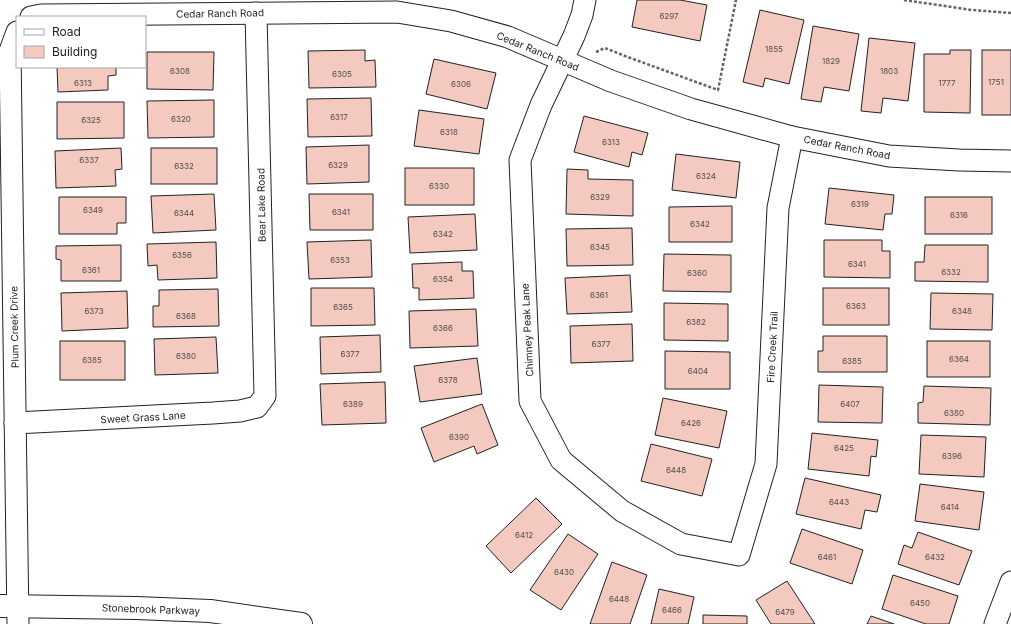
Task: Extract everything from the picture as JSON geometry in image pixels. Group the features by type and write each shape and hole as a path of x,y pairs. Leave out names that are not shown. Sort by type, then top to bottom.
{"main road":[{"name":"Stonebrook Parkway","path":"12,612 136,608 210,611 301,624"}],"street":[{"name":"Chimney Peak Lane","path":"585,0 582,15 574,36 541,105 520,160 530,401 561,460 622,511 681,544 739,555"},
{"name":"Cedar Ranch Road","path":"36,16 397,12 451,21 508,36 611,82 691,109 792,137 889,156 1011,162"},
{"name":"Bear Lake Road","path":"256,13 266,396"},
{"name":"Plum Creek Drive","path":"12,612 15,423 10,51 16,35"},
{"name":"Fire Creek Trail","path":"739,555 766,464 778,208 792,137"},
{"name":"Sweet Grass Lane","path":"15,423 240,411 257,407 266,396"},
{"path":"995,624 1011,582"}],"path":[{"path":"594,53 605,48 631,59 718,90 736,0"},
{"path":"904,0 972,10 1011,13"}],"building":[{"path":"637,0 680,0 707,5 700,41 632,27"},
{"path":"760,10 804,20 789,84 765,78 763,87 743,82"},
{"path":"813,26 859,34 849,91 824,87 821,102 801,99"},
{"path":"869,38 915,43 908,101 883,98 881,113 861,111"},
{"path":"365,50 365,61 375,60 376,87 309,88 308,51"},
{"path":"950,50 971,50 970,113 924,112 924,54 950,54"},
{"path":"982,50 1011,50 1011,115 982,115"},
{"path":"147,52 214,52 213,90 147,89"},
{"path":"434,59 496,73 487,109 426,94"},
{"path":"57,68 116,68 116,75 108,76 108,90 58,92"},
{"path":"371,98 372,136 308,137 307,99"},
{"path":"214,100 214,137 148,138 147,101"},
{"path":"57,102 124,102 124,138 57,139"},
{"path":"419,110 484,119 479,154 414,146"},
{"path":"584,116 648,133 642,155 632,152 629,167 574,152"},
{"path":"369,145 369,182 307,184 306,147"},
{"path":"121,148 122,169 115,170 116,186 56,188 55,151"},
{"path":"151,148 217,148 217,184 151,184"},
{"path":"676,154 740,162 736,198 672,190"},
{"path":"405,168 474,168 474,205 405,205"},
{"path":"567,169 588,170 588,179 633,180 633,216 566,214"},
{"path":"829,188 894,195 892,214 885,214 883,230 825,224"},
{"path":"214,194 216,230 153,233 151,196"},
{"path":"309,194 373,194 373,230 310,230"},
{"path":"59,197 126,197 126,223 117,223 117,234 59,234"},
{"path":"925,197 992,197 992,234 925,234"},
{"path":"732,206 732,242 669,242 669,207"},
{"path":"475,214 477,250 410,253 408,217"},
{"path":"632,228 633,265 567,266 566,229"},
{"path":"371,240 372,277 309,279 307,242"},
{"path":"824,240 882,240 882,251 890,251 890,278 824,277"},
{"path":"216,242 217,278 158,280 157,265 148,266 147,244"},
{"path":"121,245 121,281 61,281 61,260 56,259 56,246"},
{"path":"925,245 988,245 988,282 915,281 915,262 924,262"},
{"path":"664,254 731,255 731,292 663,291"},
{"path":"462,262 462,271 473,271 474,298 419,300 419,288 413,288 412,264"},
{"path":"630,275 632,312 567,314 565,278"},
{"path":"311,288 374,288 375,325 311,326"},
{"path":"823,288 889,288 889,325 823,325"},
{"path":"218,289 219,326 153,327 153,306 159,306 159,290"},
{"path":"127,291 128,328 62,331 61,293"},
{"path":"931,293 993,294 992,330 930,329"},
{"path":"664,303 728,304 728,341 664,340"},
{"path":"476,309 478,346 410,348 409,311"},
{"path":"632,324 633,361 571,363 570,326"},
{"path":"380,335 381,372 321,374 320,337"},
{"path":"823,336 887,336 887,372 818,372 818,351 823,351"},
{"path":"216,337 218,373 155,375 154,339"},
{"path":"60,341 125,341 125,380 60,380"},
{"path":"927,341 990,341 990,377 927,377"},
{"path":"665,351 730,352 730,389 665,389"},
{"path":"477,358 482,394 420,402 414,366"},
{"path":"385,382 386,423 322,425 320,384"},
{"path":"819,385 883,387 882,423 818,422"},
{"path":"924,386 991,388 990,425 918,423 918,403 923,402"},
{"path":"663,398 727,411 719,448 655,435"},
{"path":"482,404 498,445 477,454 474,446 434,462 421,428"},
{"path":"812,433 878,440 876,457 871,456 869,476 808,469"},
{"path":"921,435 986,437 984,477 919,474"},
{"path":"651,444 712,459 702,496 641,481"},
{"path":"805,478 881,495 877,512 865,510 861,529 796,514"},
{"path":"920,484 984,492 979,530 915,521"},
{"path":"536,498 562,524 511,573 486,546"},
{"path":"802,529 863,550 852,584 790,563"},
{"path":"918,532 972,551 959,585 898,564 904,545 912,548"},
{"path":"568,534 598,554 561,610 530,590"},
{"path":"612,562 647,575 630,624 590,624"},
{"path":"893,575 958,596 949,624 926,624 882,609"},
{"path":"787,581 815,624 771,624 756,600"},
{"path":"659,589 694,597 688,624 651,624"},
{"path":"703,615 747,616 747,624 703,624"},
{"path":"871,616 894,624 867,624"}]}
